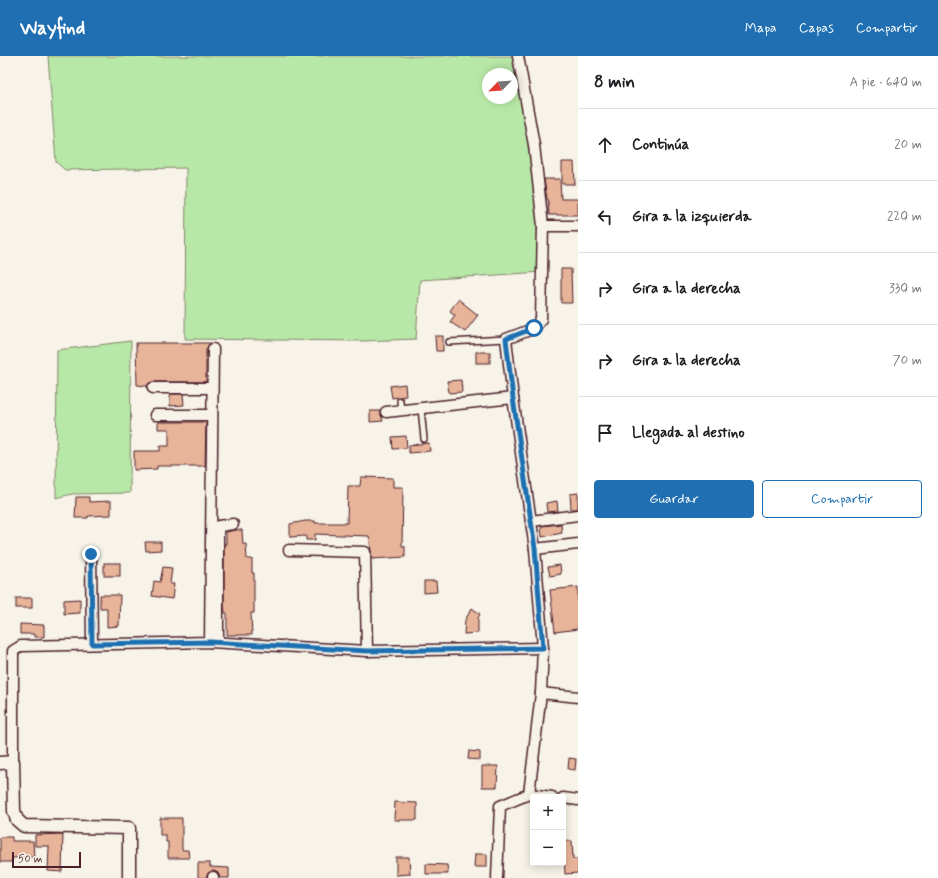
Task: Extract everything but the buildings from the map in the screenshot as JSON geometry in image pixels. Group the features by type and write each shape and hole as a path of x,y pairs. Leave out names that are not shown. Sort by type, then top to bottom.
{"street":[{"path":"497,878 500,806 529,794 541,693 543,648 535,548 506,339 534,328 540,319 543,226 534,144 518,56"},
{"path":"543,226 578,226"},
{"path":"213,349 212,415 214,642"},
{"path":"153,388 212,388"},
{"path":"386,412 400,405 421,408 513,398"},
{"path":"155,415 212,415"},
{"path":"531,521 578,515"},
{"path":"214,642 218,532 219,526 233,524"},
{"path":"535,548 578,544"},
{"path":"289,550 365,552 367,651"},
{"path":"91,554 92,644"},
{"path":"129,878 129,828 24,826 17,820 14,812 13,651 21,646 214,642 367,651 543,648"},
{"path":"541,693 578,697"},
{"path":"0,763 13,762"},
{"path":"566,798 578,800"}],"lane":[{"path":"449,342 506,339"},
{"path":"421,408 424,439"}],"green space":[{"path":"48,56 518,56 534,145 542,272 420,280 416,339 362,341 185,339 186,168 65,170 56,162"},
{"path":"131,341 130,493 72,494 56,498 57,350"}],"route":[{"path":"91,554 92,644 210,642 367,651 543,648 535,548 506,339 534,328"}]}
